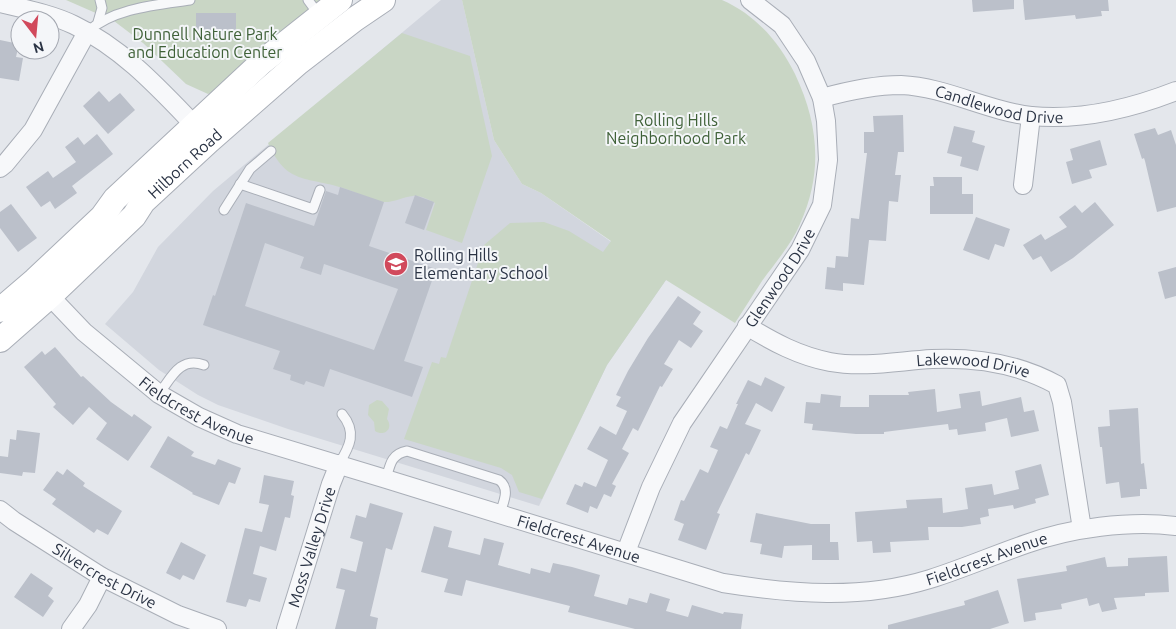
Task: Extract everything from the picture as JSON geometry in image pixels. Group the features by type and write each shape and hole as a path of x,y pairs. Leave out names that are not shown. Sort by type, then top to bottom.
{"street":[{"name":"Hilborn Road","path":"0,310 42,288 134,216 143,202 262,62 314,8 340,0"},
{"name":"Hilborn Road","path":"202,133 383,0"},
{"name":"Glenwood Drive","path":"626,552 651,487 682,422 800,250 822,205 828,160 826,121 822,98 806,61 782,25 750,0"},
{"path":"0,3 92,27 134,63 202,133"},
{"path":"0,168 6,164 33,130 92,27"},
{"name":"Candlewood Drive","path":"822,98 865,89 901,85 935,91 1000,110 1030,116 1064,117 1102,113 1148,102 1176,91"},
{"path":"1023,186 1030,116"},
{"name":"Hilborn Road","path":"0,340 42,288"},
{"name":"Fieldcrest Avenue","path":"42,288 92,339 159,394 199,417 238,434 722,583 775,591 832,594 882,590 929,580 1028,543 1082,529 1109,526 1176,526"},
{"name":"Lakewood Drive","path":"747,326 795,352 831,362 870,365 973,359 1006,365 1043,377 1057,385 1062,402 1082,529"},
{"name":"Moss Valley Drive","path":"286,629 331,484 339,464"},
{"name":"Silvercrest Drive","path":"0,510 14,521 102,577 178,615 217,629"},
{"path":"71,629 88,606 102,577"}],"lane":[{"path":"92,27 102,8 100,0"},
{"path":"92,27 121,14 156,5 190,0"},
{"path":"224,210 250,168 271,151"},
{"path":"240,184 313,209 320,190"},
{"path":"159,394 178,368 186,363 197,362 204,364"},
{"path":"339,464 348,449 351,439 349,422 342,414"},
{"path":"386,479 393,457 407,451 499,480 506,492 500,514"}],"shaded area":[{"name":"Rolling Hills Elementary School","path":"441,0 462,0 494,140 522,184 541,193 666,280 607,365 539,506 288,429 218,405 198,395 159,370 105,324 133,292 158,247 213,191"}],"green space":[{"name":"Dunnell Nature Park and Education Center","path":"66,0 324,0 213,92 208,94 186,84 143,43 114,21"},
{"name":"Rolling Hills Neighborhood Park","path":"462,0 722,0 746,13 774,40 782,51 803,93 813,130 815,168 807,205 800,224 787,247 735,323 666,280 607,365 542,499 519,492 512,475 501,468 404,439 432,362 439,364 441,357 446,358 484,245 510,223 544,222 569,231 603,252 611,241 541,193 522,184 494,140"},
{"path":"402,33 470,56 492,156 462,243 426,230 435,203 416,196 383,202 330,184 298,177 282,166 268,143"},
{"path":"377,400 382,401 389,409 387,419 389,429 382,433 375,431 374,422 368,415 369,405"}],"building":[{"path":"972,0 1014,0 1014,9 973,12"},
{"path":"1023,0 1108,0 1109,11 1101,11 1102,16 1076,19 1075,15 1025,20"},
{"path":"196,13 236,13 236,40 196,40"},
{"path":"0,40 10,42 10,60 23,60 19,81 0,78"},
{"path":"99,91 109,102 120,93 135,110 108,134 83,106"},
{"path":"903,115 904,152 898,152 895,175 901,175 898,202 889,201 886,241 869,240 864,285 843,283 843,291 825,289 827,267 835,268 836,256 848,257 851,218 859,219 867,153 864,153 864,132 874,132 873,116"},
{"path":"954,126 975,131 972,142 985,146 978,171 960,166 962,157 947,153"},
{"path":"1155,128 1158,135 1171,130 1176,145 1176,207 1157,212 1145,161 1144,158 1142,159 1134,134"},
{"path":"97,134 113,154 72,186 77,193 55,209 50,201 41,207 26,187 48,171 53,178 76,162 65,147 78,137 84,145"},
{"path":"1100,140 1107,165 1089,170 1092,178 1072,184 1066,162 1073,160 1070,149"},
{"path":"933,177 962,177 962,194 973,194 973,214 930,214 930,186 934,186"},
{"path":"340,187 384,202 369,246 436,269 404,361 423,367 412,397 330,369 324,387 306,381 304,385 290,380 291,375 273,369 280,351 203,325 213,295 215,296 246,203 314,226 326,191 338,195","holes":["265,243 304,257 300,268 321,275 324,264 398,289 374,350 245,306"]},
{"path":"415,195 434,202 424,230 405,223"},
{"path":"1095,202 1114,225 1073,258 1051,272 1041,256 1033,260 1023,245 1041,234 1045,240 1067,227 1059,217 1075,205 1082,213"},
{"path":"11,204 37,238 18,252 0,228 0,212"},
{"path":"976,217 1010,229 1004,247 995,244 989,260 963,250"},
{"path":"1176,267 1176,296 1165,299 1158,272"},
{"path":"678,296 701,312 693,324 703,331 691,348 679,340 664,364 673,369 662,387 660,386 638,431 633,428 622,449 629,453 612,484 616,486 611,497 604,494 597,509 590,506 588,513 566,504 575,484 582,487 584,482 596,487 608,460 587,449 600,426 616,435 627,411 616,406 621,397 616,395 648,338"},
{"path":"55,347 81,377 83,376 111,402 132,417 134,414 152,427 128,461 96,439 107,423 89,407 73,425 53,407 56,404 24,367 42,351 45,355"},
{"path":"765,377 785,387 772,412 756,403 745,424 761,430 749,455 746,453 717,513 720,514 706,550 678,540 684,524 674,520 681,500 684,501 700,469 708,473 718,450 710,447 720,426 727,429 738,404 736,404 748,380 761,386"},
{"path":"935,389 937,412 961,408 959,394 980,391 982,406 1021,397 1024,412 1034,410 1039,431 1011,437 1007,418 985,423 986,431 958,435 957,429 949,430 948,424 884,432 884,434 856,434 812,430 813,424 804,423 806,402 820,403 821,394 841,396 840,407 869,407 869,395 909,395 908,392"},
{"path":"1138,408 1141,464 1144,463 1147,489 1140,489 1140,496 1121,498 1119,482 1106,484 1098,427 1110,426 1109,410"},
{"path":"17,430 40,433 35,473 23,472 22,476 0,473 0,456 8,457 10,439 16,440"},
{"path":"168,436 194,452 191,456 215,465 218,459 241,468 235,484 229,482 219,505 192,494 150,467"},
{"path":"1041,464 1049,495 1035,499 1036,503 1014,509 1013,505 988,509 989,516 980,518 981,524 962,527 928,527 929,540 890,542 891,552 873,553 872,541 857,542 855,512 907,508 906,500 942,498 943,513 968,509 965,488 992,484 994,495 1019,489 1015,471"},
{"path":"67,469 85,483 83,486 122,511 108,535 97,529 94,533 52,504 56,499 43,490 57,471 63,475"},
{"path":"264,475 294,481 291,495 294,496 290,518 285,517 276,551 260,546 253,574 267,578 260,602 249,599 246,607 226,602 245,528 262,532 269,505 259,503"},
{"path":"370,503 403,513 392,550 386,548 370,616 378,618 376,629 335,629 345,590 336,588 341,568 356,572 363,542 350,538 356,515 366,518"},
{"path":"756,513 811,524 830,524 830,542 838,542 839,560 812,560 812,545 784,546 782,558 760,554 762,544 750,542"},
{"path":"434,526 452,531 448,547 480,555 484,538 504,543 498,565 530,574 531,568 550,573 553,563 572,567 600,575 594,596 627,605 629,598 647,603 650,593 670,599 666,611 688,617 692,605 723,614 724,612 743,614 741,629 635,629 568,612 570,606 466,580 462,596 444,592 448,579 421,572"},
{"path":"181,542 206,555 194,580 183,575 180,580 166,573"},
{"path":"1167,556 1169,592 1145,593 1145,596 1114,598 1117,609 1102,612 1099,603 1089,606 1087,598 1061,604 1062,609 1035,613 1036,620 1024,622 1017,579 1067,571 1066,566 1105,557 1107,567 1128,566 1128,558"},
{"path":"31,573 53,588 48,596 54,601 43,617 14,597"},
{"path":"998,590 1009,623 990,629 888,629 888,625 965,605 964,601"}],"place":[{"name":"Rolling Hills Elementary School","path":"396,264"}]}
